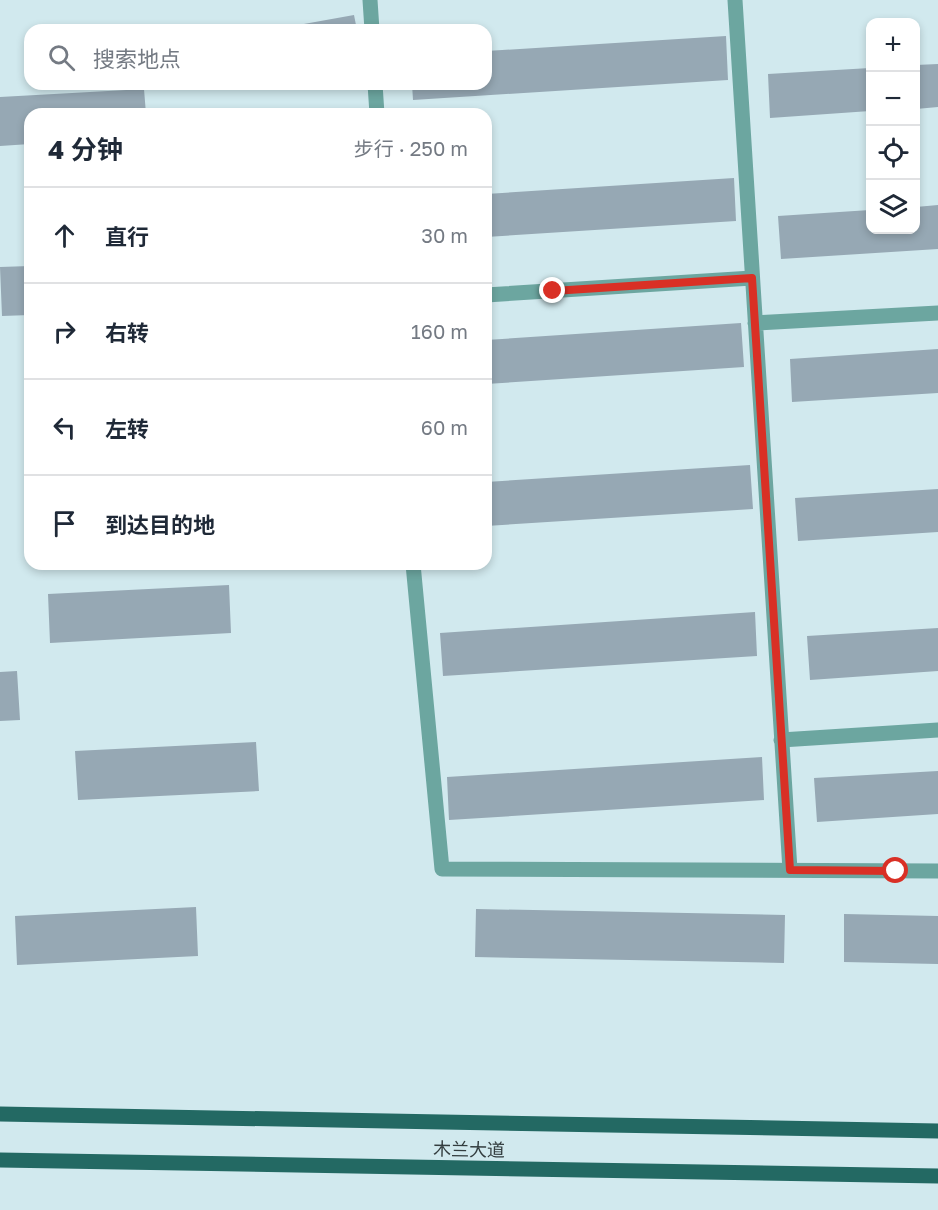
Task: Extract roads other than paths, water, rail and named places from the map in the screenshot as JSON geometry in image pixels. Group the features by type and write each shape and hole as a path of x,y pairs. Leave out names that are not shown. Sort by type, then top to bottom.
{"main road":[{"path":"0,1114 938,1131"},
{"name":"木兰大道","path":"0,1160 938,1176"}],"lane":[{"path":"370,0 372,24"},
{"path":"735,0 790,870"},
{"path":"375,90 377,108"},
{"path":"492,295 752,278"},
{"path":"755,323 938,313"},
{"path":"414,570 442,869 938,871"},
{"path":"782,740 938,730"}]}
